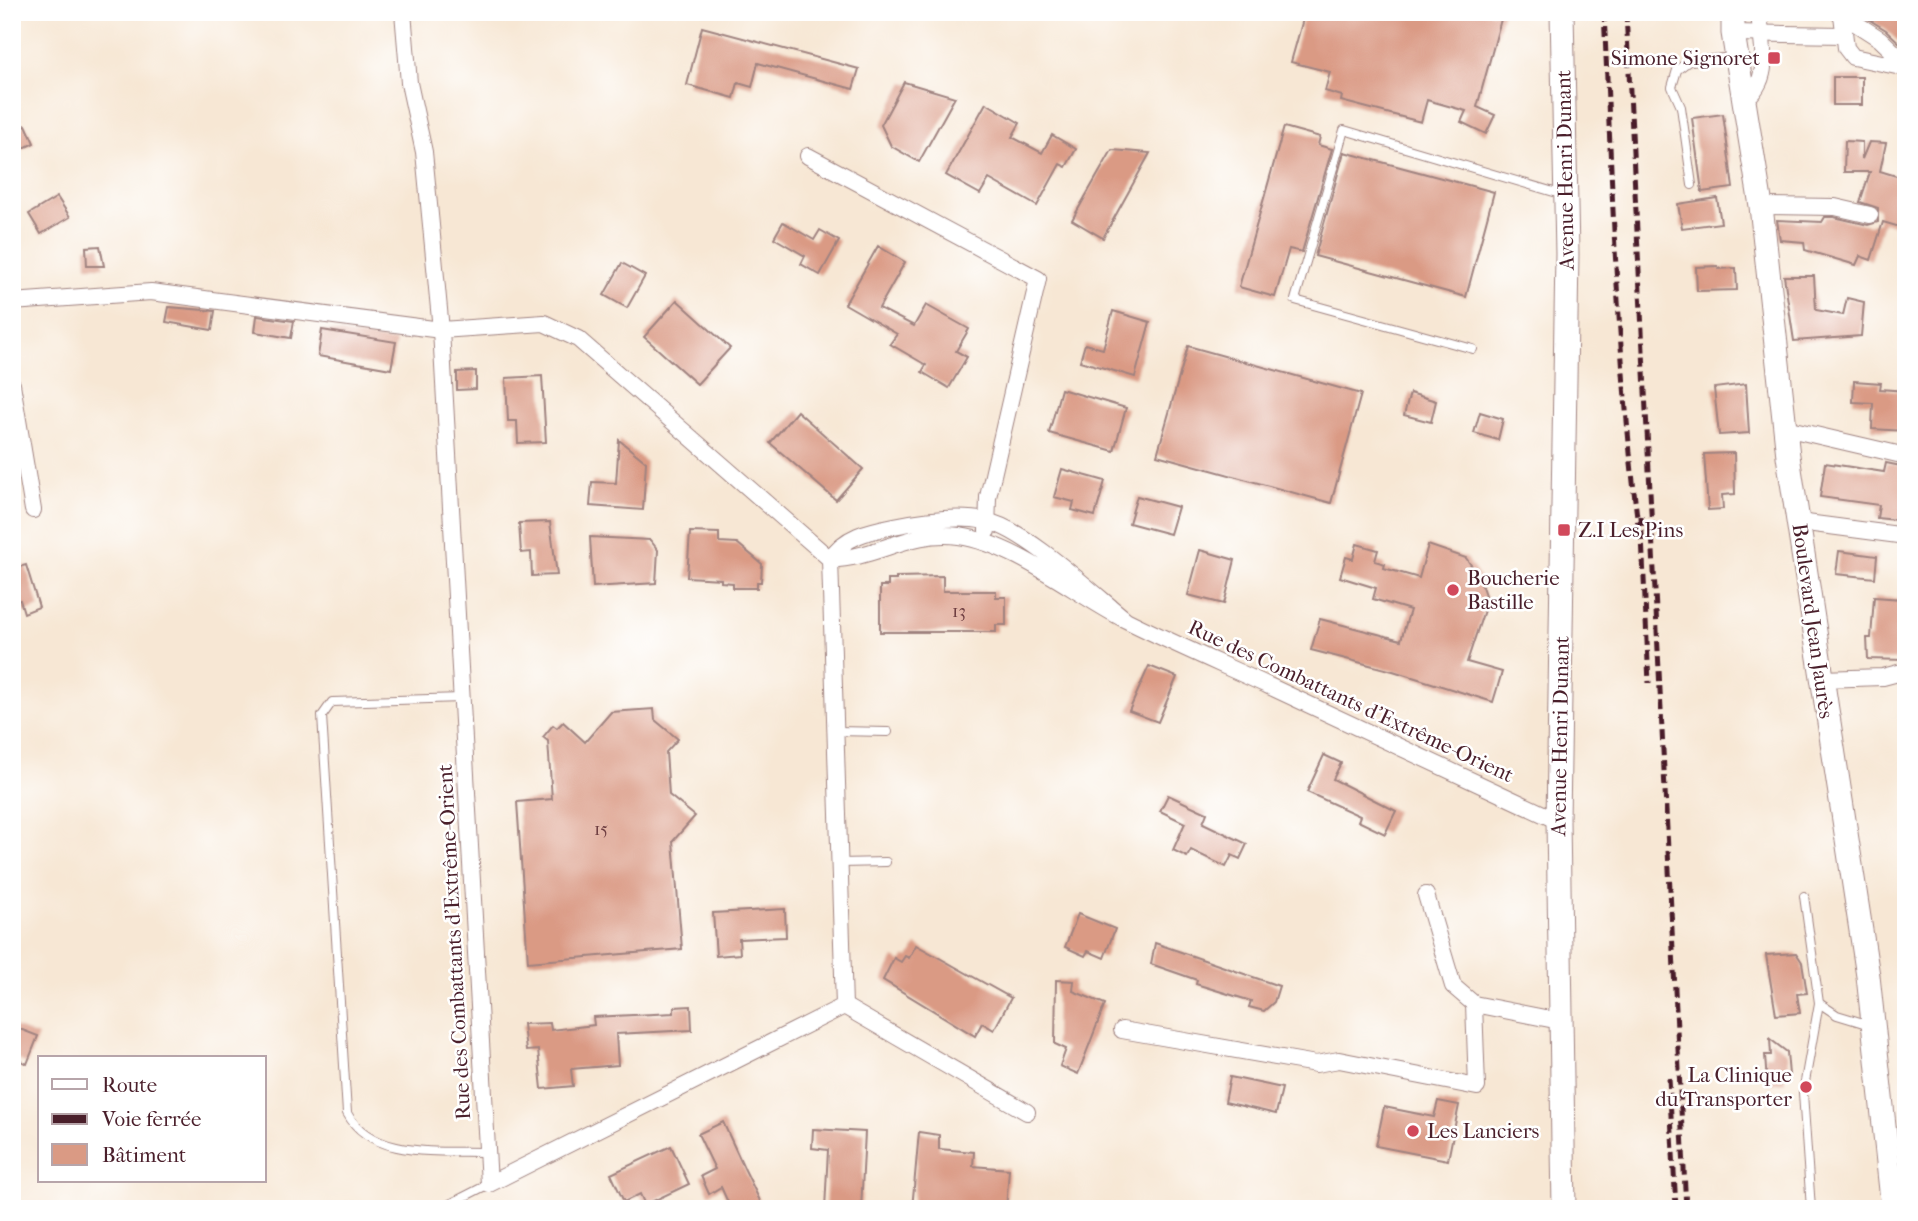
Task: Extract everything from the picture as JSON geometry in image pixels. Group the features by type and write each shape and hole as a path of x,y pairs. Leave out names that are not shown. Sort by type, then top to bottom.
{"street":[{"name":"Rue des Combattants d'Extrême-Orient","path":"402,12 405,57 424,152 441,330 489,1184"},
{"name":"Avenue Henri Dunant","path":"1562,12 1567,196 1566,407 1558,821 1564,1209"},
{"path":"1744,100 1763,80 1759,12"},
{"path":"1840,14 1846,48 1853,57 1906,66"},
{"path":"1840,14 1880,39 1906,66"},
{"path":"1730,19 1760,32 1795,40 1844,35"},
{"name":"Boulevard Jean Jaurès","path":"1730,19 1761,206 1785,428 1873,1026 1893,1209"},
{"path":"808,156 1038,279 988,497 986,543"},
{"path":"1761,206 1835,207 1870,215"},
{"path":"12,302 151,292 441,330 544,323 578,339 830,559 844,1006"},
{"path":"12,384 33,510"},
{"path":"1785,428 1906,456"},
{"name":"Rue des Combattants d'Extrême-Orient","path":"830,559 840,544 886,527 938,520 987,521 1014,532 1126,620"},
{"path":"1799,522 1906,536"},
{"name":"Rue des Combattants d'Extrême-Orient","path":"830,559 850,560 882,547 922,536 959,536 986,543 1010,553 1126,620 1558,821"},
{"path":"1822,679 1883,677 1906,671"},
{"path":"1426,895 1453,986 1474,1004 1560,1021"},
{"path":"1122,1030 1316,1064 1339,1060 1477,1087 1474,1004"},
{"path":"844,1006 1027,1112"},
{"path":"489,1184 844,1006"}],"lane":[{"path":"1692,185 1681,107 1672,87 1674,76 1682,64 1689,61 1737,57"},
{"path":"1473,349 1295,300 1343,130 1567,196"},
{"path":"462,698 332,702 322,716 347,1113 355,1127 382,1144 488,1152"},
{"path":"836,731 888,732"},
{"path":"840,863 886,862"},
{"path":"1804,896 1819,1003 1803,1093 1811,1209"},
{"path":"1819,1003 1837,1015 1873,1026"},
{"path":"440,1209 489,1184"},
{"path":"459,1198 459,1209"}],"building":[{"path":"1305,12 1503,12 1477,107 1495,115 1486,134 1461,122 1466,111 1427,100 1421,122 1341,101 1342,96 1325,91 1330,72 1291,62"},
{"path":"1866,12 1906,12 1906,49 1886,30 1865,17"},
{"path":"702,27 859,69 853,89 758,63 752,87 738,83 734,98 687,85"},
{"path":"1833,77 1862,77 1862,105 1833,105"},
{"path":"904,82 955,97 919,162 891,146 881,125"},
{"path":"986,103 1020,123 1012,137 1042,153 1052,135 1076,149 1066,167 1060,164 1037,206 989,179 980,194 946,175"},
{"path":"1723,114 1733,188 1702,192 1692,118"},
{"path":"26,125 34,143 12,154 12,132"},
{"path":"1284,127 1320,137 1318,145 1332,149 1302,252 1289,249 1275,297 1239,287"},
{"path":"1845,141 1862,142 1862,159 1869,142 1886,143 1880,171 1906,179 1903,228 1883,222 1871,260 1860,256 1856,265 1805,250 1804,242 1780,240 1777,220 1822,222 1825,217 1834,217 1868,225 1878,222 1878,208 1860,202 1870,172 1844,172"},
{"path":"1112,150 1150,153 1103,238 1072,220"},
{"path":"1344,152 1494,192 1466,297 1315,256"},
{"path":"57,197 70,217 41,234 29,214"},
{"path":"1717,198 1721,223 1682,228 1678,204"},
{"path":"783,222 814,240 820,230 839,241 820,275 801,264 805,256 774,238"},
{"path":"100,246 104,266 87,266 86,247"},
{"path":"878,246 905,262 879,308 914,326 926,305 969,329 956,351 967,357 949,388 922,372 926,365 890,344 897,334 845,304"},
{"path":"622,263 645,276 627,308 604,295"},
{"path":"1718,266 1719,269 1736,268 1737,290 1697,291 1696,267"},
{"path":"1784,276 1814,276 1816,310 1843,315 1847,298 1864,302 1861,336 1794,341"},
{"path":"677,300 730,348 697,384 644,337"},
{"path":"169,307 215,311 212,330 166,322"},
{"path":"1113,311 1150,322 1135,377 1080,361 1085,344 1103,349"},
{"path":"257,316 294,321 291,338 255,332"},
{"path":"322,330 396,342 391,369 318,356"},
{"path":"1188,346 1361,394 1331,503 1157,455"},
{"path":"476,371 476,389 457,390 457,372"},
{"path":"542,376 546,442 518,443 517,421 508,421 506,378"},
{"path":"1854,381 1881,383 1880,389 1906,391 1906,431 1872,429 1873,403 1853,402"},
{"path":"1746,384 1749,433 1719,435 1714,388"},
{"path":"1061,389 1126,408 1114,451 1049,433"},
{"path":"1410,393 1436,401 1431,422 1404,415"},
{"path":"797,411 863,469 836,500 770,443"},
{"path":"1480,412 1503,419 1498,440 1474,433"},
{"path":"619,440 646,462 643,510 590,506 592,482 616,483"},
{"path":"1734,453 1735,494 1722,495 1723,509 1708,510 1704,454"},
{"path":"1825,463 1884,472 1886,463 1906,467 1906,521 1877,518 1879,505 1820,497"},
{"path":"1062,469 1105,481 1095,516 1072,510 1074,502 1054,497"},
{"path":"1137,496 1178,507 1170,534 1129,523"},
{"path":"550,522 557,575 532,576 531,552 521,553 519,523"},
{"path":"690,532 719,533 719,542 737,543 762,564 761,582 757,582 757,588 733,588 733,583 721,582 721,579 687,577"},
{"path":"590,537 650,540 658,550 656,583 593,587"},
{"path":"1357,544 1378,550 1375,561 1385,564 1384,568 1419,578 1428,545 1466,558 1478,575 1487,601 1467,662 1502,672 1493,702 1393,671 1311,650 1320,619 1401,640 1410,610 1373,599 1376,588 1340,577 1346,557 1353,559"},
{"path":"1200,550 1235,560 1224,604 1188,595"},
{"path":"1839,551 1877,556 1875,578 1836,574"},
{"path":"26,565 39,607 24,613 20,600 12,602 12,569"},
{"path":"943,576 943,591 996,591 996,597 1006,597 1006,625 996,625 996,632 880,632 880,586 888,586 888,580 896,580 896,577"},
{"path":"1874,597 1902,599 1899,638 1904,638 1904,660 1868,659 1867,638 1871,638"},
{"path":"1149,666 1177,677 1158,722 1129,711"},
{"path":"654,709 655,720 678,739 666,752 669,795 695,816 673,841 682,949 528,962 517,802 552,799 548,741 543,737 553,725 557,728 563,722 585,742 611,712"},
{"path":"1324,755 1341,763 1333,779 1396,811 1385,834 1358,821 1360,816 1307,792"},
{"path":"1168,795 1207,813 1203,823 1247,844 1240,859 1232,855 1226,867 1191,850 1187,857 1173,850 1185,823 1160,811"},
{"path":"785,909 786,937 739,939 740,954 716,956 713,913"},
{"path":"1078,914 1115,929 1104,958 1088,951 1085,956 1065,947"},
{"path":"1155,943 1279,986 1274,1002 1264,1011 1249,1007 1251,1001 1196,984 1197,980 1151,964"},
{"path":"916,945 1011,998 994,1030 982,1023 975,1036 883,980 894,958 901,962 905,956 909,958"},
{"path":"1796,953 1802,962 1807,993 1797,994 1800,1013 1776,1015 1766,955"},
{"path":"1056,980 1074,981 1073,991 1105,1004 1078,1074 1060,1066 1066,1049 1055,1044"},
{"path":"691,1006 692,1030 616,1034 618,1065 571,1069 573,1086 542,1089 538,1050 526,1051 523,1024 550,1023 551,1030 594,1025 593,1017 674,1013 674,1007"},
{"path":"12,1026 38,1036 27,1064 12,1057"},
{"path":"1770,1039 1787,1052 1789,1075 1784,1075 1785,1082 1767,1084 1765,1055 1771,1055"},
{"path":"1230,1077 1282,1088 1276,1114 1225,1102"},
{"path":"1438,1101 1459,1105 1448,1160 1376,1146 1384,1107 1434,1117"},
{"path":"723,1122 764,1209 731,1209 721,1187 709,1194 701,1176 715,1169 698,1134"},
{"path":"813,1129 865,1132 861,1209 825,1209 828,1150 812,1148"},
{"path":"919,1132 939,1135 939,1149 974,1152 973,1166 1009,1169 1006,1209 912,1209"},
{"path":"671,1146 689,1184 645,1205 640,1194 624,1202 611,1174"}],"railway":[{"path":"1604,12 1620,333 1638,525"},
{"path":"1626,12 1686,1209"},
{"path":"1641,516 1649,683"},
{"path":"1669,1078 1676,1209"}],"place":[{"name":"Simone Signoret","path":"1774,58"},
{"name":"Z.I Les Pins","path":"1564,530"},
{"name":"Boucherie Bastille","path":"1453,590"},
{"name":"La Clinique du Transporter","path":"1806,1087"},
{"name":"Les Lanciers","path":"1413,1131"}]}
